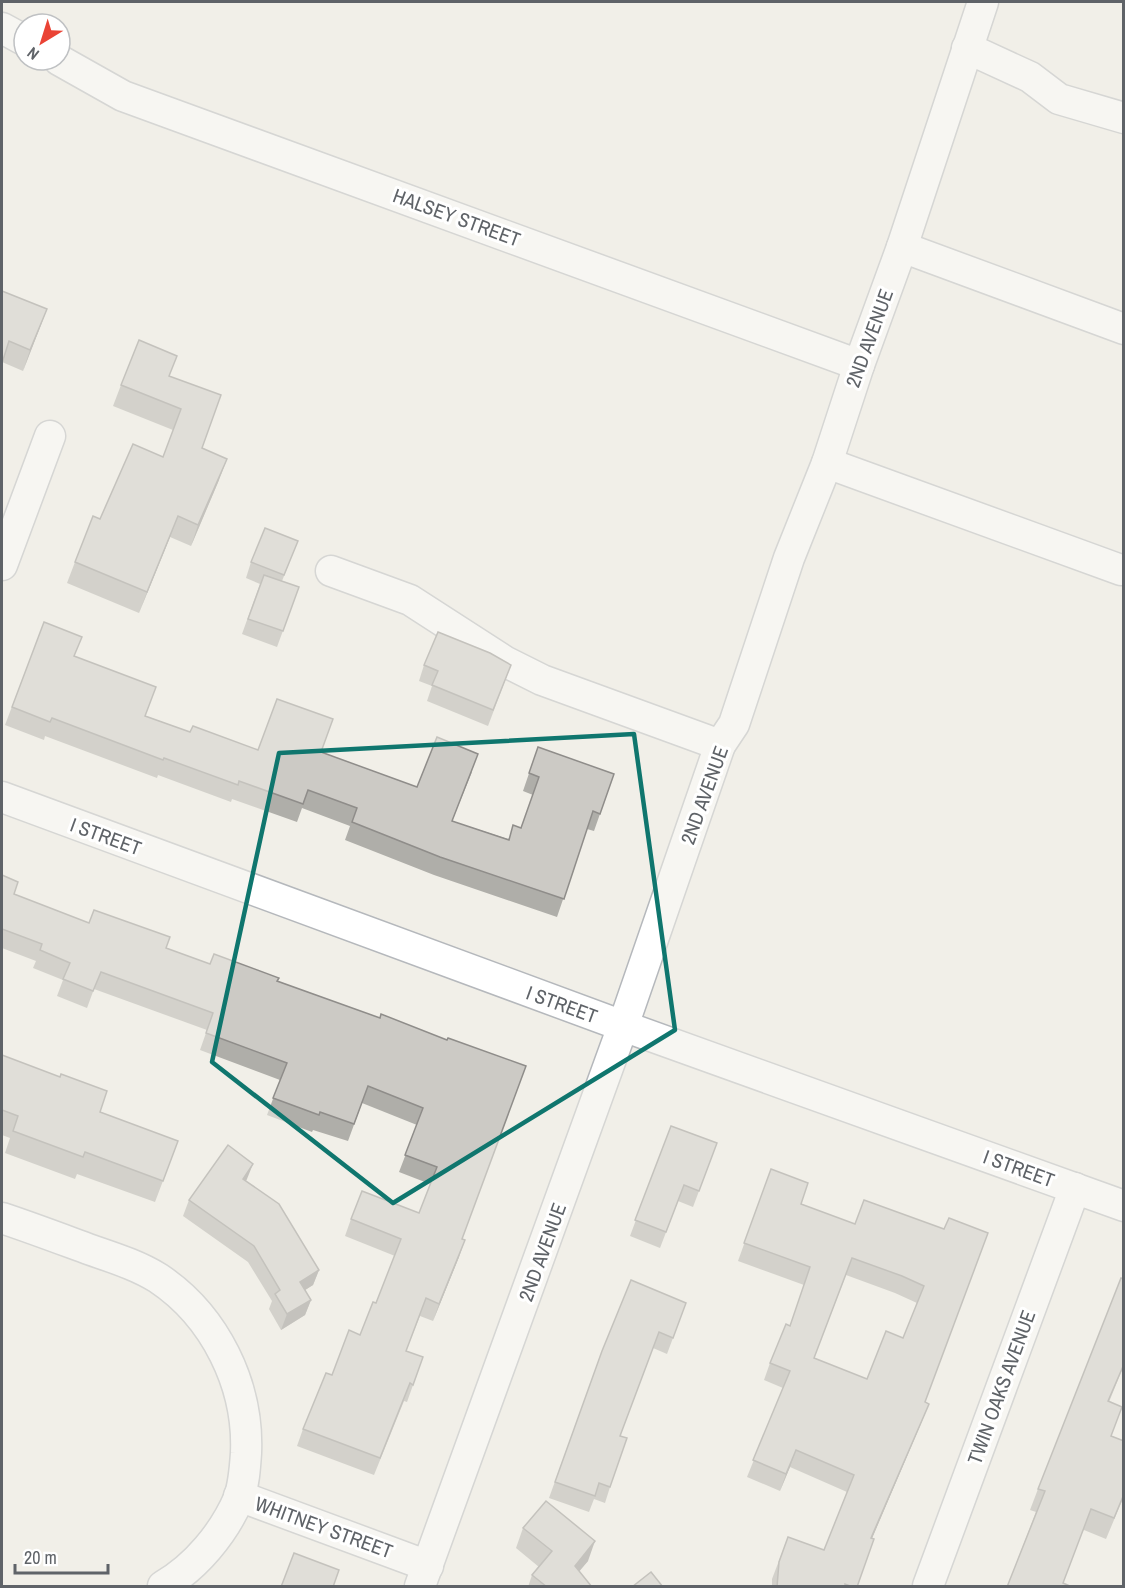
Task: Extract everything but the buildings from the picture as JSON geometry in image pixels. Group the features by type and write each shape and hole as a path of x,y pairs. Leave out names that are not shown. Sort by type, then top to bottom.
{"street":[{"name":"2ND AVENUE","path":"424,1576 623,1026 720,745 734,724 789,558 827,463 859,364 902,248 983,2"},
{"path":"967,48 1030,77 1059,99 1124,118"},
{"name":"HALSEY STREET","path":"72,67 123,96 859,364"},
{"path":"902,248 1124,329"},
{"path":"2,565 50,436"},
{"path":"827,463 1121,570"},
{"path":"331,572 411,600 506,662 542,680 720,745"},
{"name":"I STREET","path":"2,798 623,1026 1124,1206"},
{"name":"TWIN OAKS AVENUE","path":"928,1587 1075,1188"},
{"name":"WHITNEY STREET","path":"2,1218 136,1266 159,1279 198,1314 214,1335 227,1358 244,1412 245,1469 239,1497 424,1576"},
{"path":"163,1587 212,1544 239,1497"}],"highlighted area":[{"path":"634,734 675,1030 393,1203 212,1062 279,753"}]}
